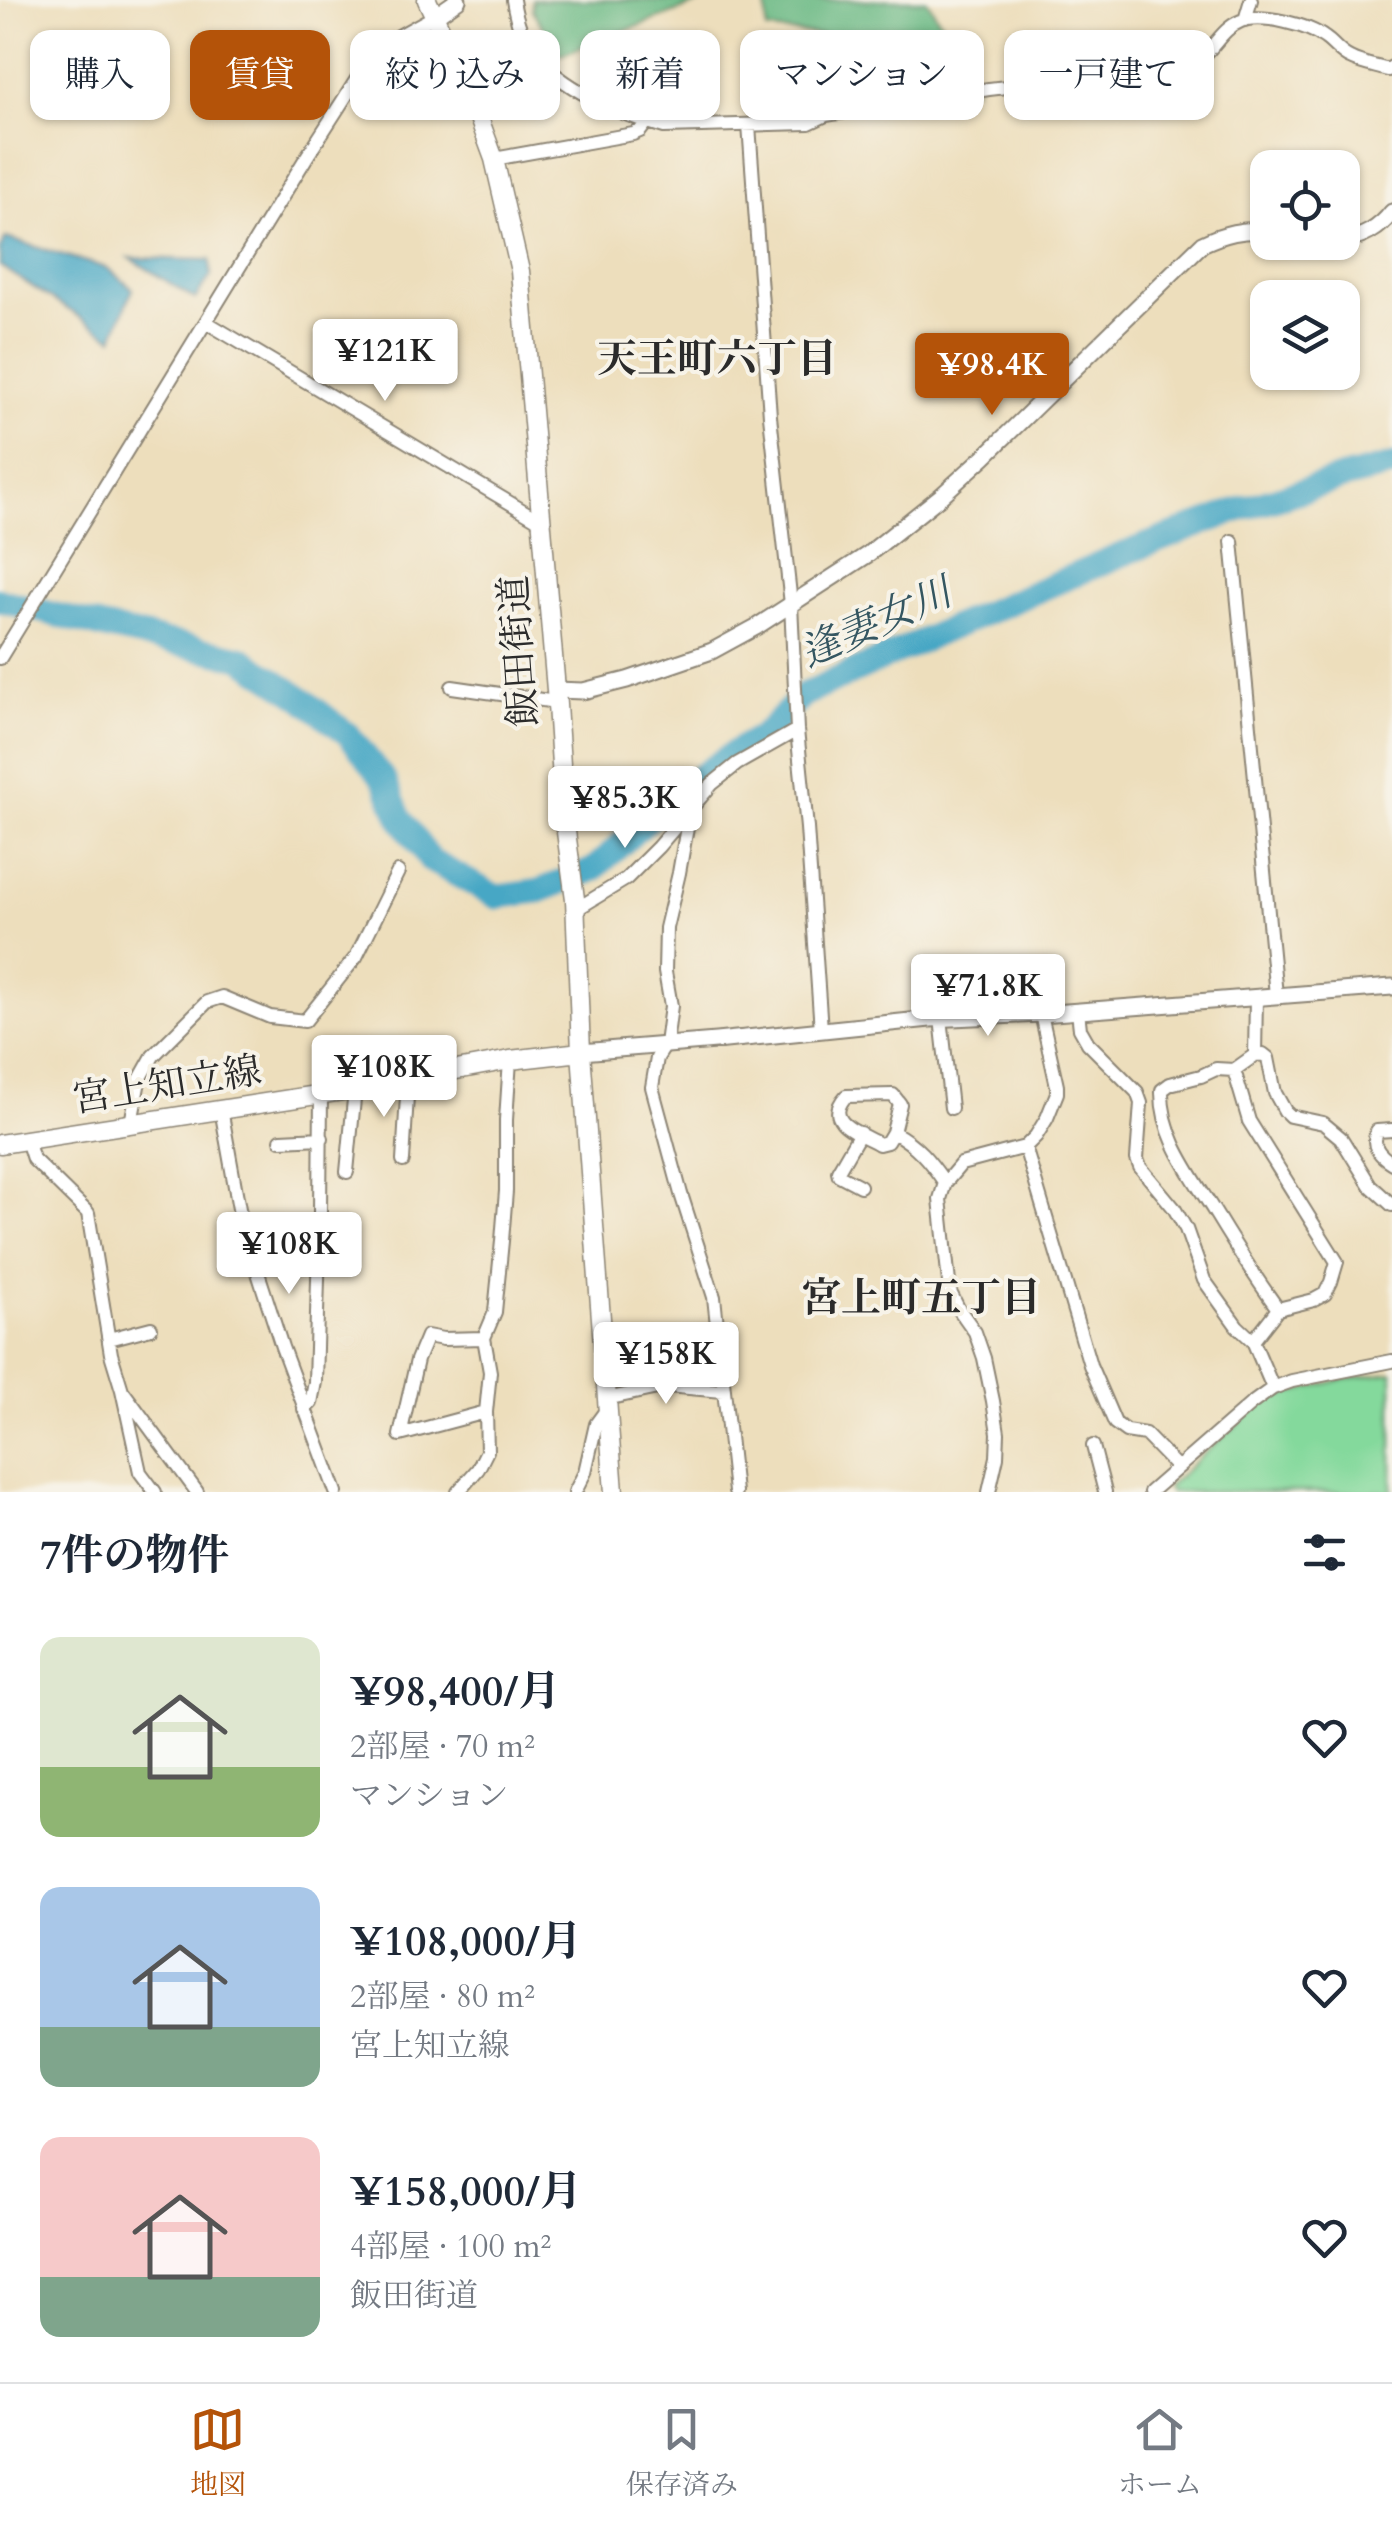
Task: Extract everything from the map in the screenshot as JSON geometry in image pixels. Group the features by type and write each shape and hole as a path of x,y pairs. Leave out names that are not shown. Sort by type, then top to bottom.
{"main road":[{"name":"飯田街道","path":"431,8 469,91 494,159 520,271 575,905 581,1052 614,1492"},
{"name":"宮上知立線","path":"0,1144 355,1090 510,1060 581,1052"}],"street":[{"path":"0,658 371,57 431,8 458,0"},
{"path":"513,0 524,38 550,70 608,106 664,126 809,123 826,116 988,89 1187,66 1204,58 1223,34 1245,20 1292,24 1320,34 1346,57 1388,70 1392,67"},
{"path":"1245,20 1252,0"},
{"path":"494,159 633,134 647,122"},
{"path":"749,125 821,1030"},
{"path":"1360,236 1392,212"},
{"path":"452,687 556,696 626,680 734,640 867,555 941,496 1202,244 1222,234 1250,230"},
{"path":"206,322 542,522"},
{"path":"1232,541 1276,995"},
{"path":"575,905 626,880 712,784 797,726"},
{"path":"690,810 664,940 670,1006 666,1044 657,1058 652,1087 714,1296 735,1492"},
{"path":"131,1123 139,1081 153,1056 207,1002 222,997 270,1017 305,1021 356,958 398,872"},
{"path":"581,1052 941,1018 1078,1012 1392,986"},
{"path":"1255,1054 1256,998"},
{"path":"1078,1012 1080,1029 1088,1043 1137,1092 1141,1103 1137,1160 1140,1166 1174,1208 1204,1280 1237,1326 1253,1341 1273,1388"},
{"path":"989,1492 997,1457 994,1401 975,1332 950,1292 940,1199 944,1183 960,1164 1024,1148 1042,1128 1057,1093 1041,1014"},
{"path":"941,1018 950,1108"},
{"path":"1278,1308 1178,1154 1162,1090 1216,1069 1234,1070 1255,1054 1263,1054 1268,1058 1275,1092 1284,1111 1290,1116 1323,1123 1341,1138 1370,1185 1392,1205"},
{"path":"458,1492 478,1469 486,1451 490,1372 484,1338 495,1312 506,1191 510,1060"},
{"path":"1234,1070 1250,1121 1338,1262 1325,1294 1278,1308 1253,1341"},
{"path":"403,1161 408,1080"},
{"path":"347,1172 355,1090"},
{"path":"304,1408 311,1403 315,1382 320,1094"},
{"path":"893,1095 900,1104 893,1132 887,1142 879,1144 844,1125 838,1108 846,1096 893,1095"},
{"path":"221,1108 240,1220 336,1492"},
{"path":"1392,1130 1378,1132 1374,1140 1378,1153 1392,1163"},
{"path":"893,1132 913,1142 925,1154 944,1183"},
{"path":"860,1133 838,1172 860,1186"},
{"path":"281,1140 322,1138"},
{"path":"28,1140 33,1159 88,1213 108,1338 140,1472 155,1492"},
{"path":"1024,1148 1090,1365 1116,1423 1126,1431 1145,1434 1177,1467"},
{"path":"108,1338 151,1328"},
{"path":"484,1338 427,1336 417,1360 400,1435 486,1412"},
{"path":"1150,1492 1273,1388 1392,1361"},
{"path":"575,1492 585,1472 596,1424 607,1404 667,1386 723,1391"},
{"path":"122,1390 197,1492"},
{"path":"1093,1446 1104,1492"}],"green space":[{"path":"532,0 708,0 627,30 580,30 580,48 560,55 560,30 544,30 532,10"},
{"path":"766,0 927,0 946,30 767,30"},
{"path":"1392,1373 1392,1492 1169,1492 1167,1487 1264,1400 1344,1379"}],"water":[{"path":"6,238 107,268 133,289 113,338 0,266 0,249"},
{"path":"130,258 210,260 211,276 195,299"}],"waterway":[{"name":"逢妻女川","path":"0,600 241,658 349,735 385,781 400,818 431,861 497,897 539,891 593,870 684,787 763,735 805,694 1121,555 1235,511 1392,466"}],"district":[{"name":"天王町六丁目","path":"717,359"},
{"name":"宮上町五丁目","path":"921,1298"}]}
